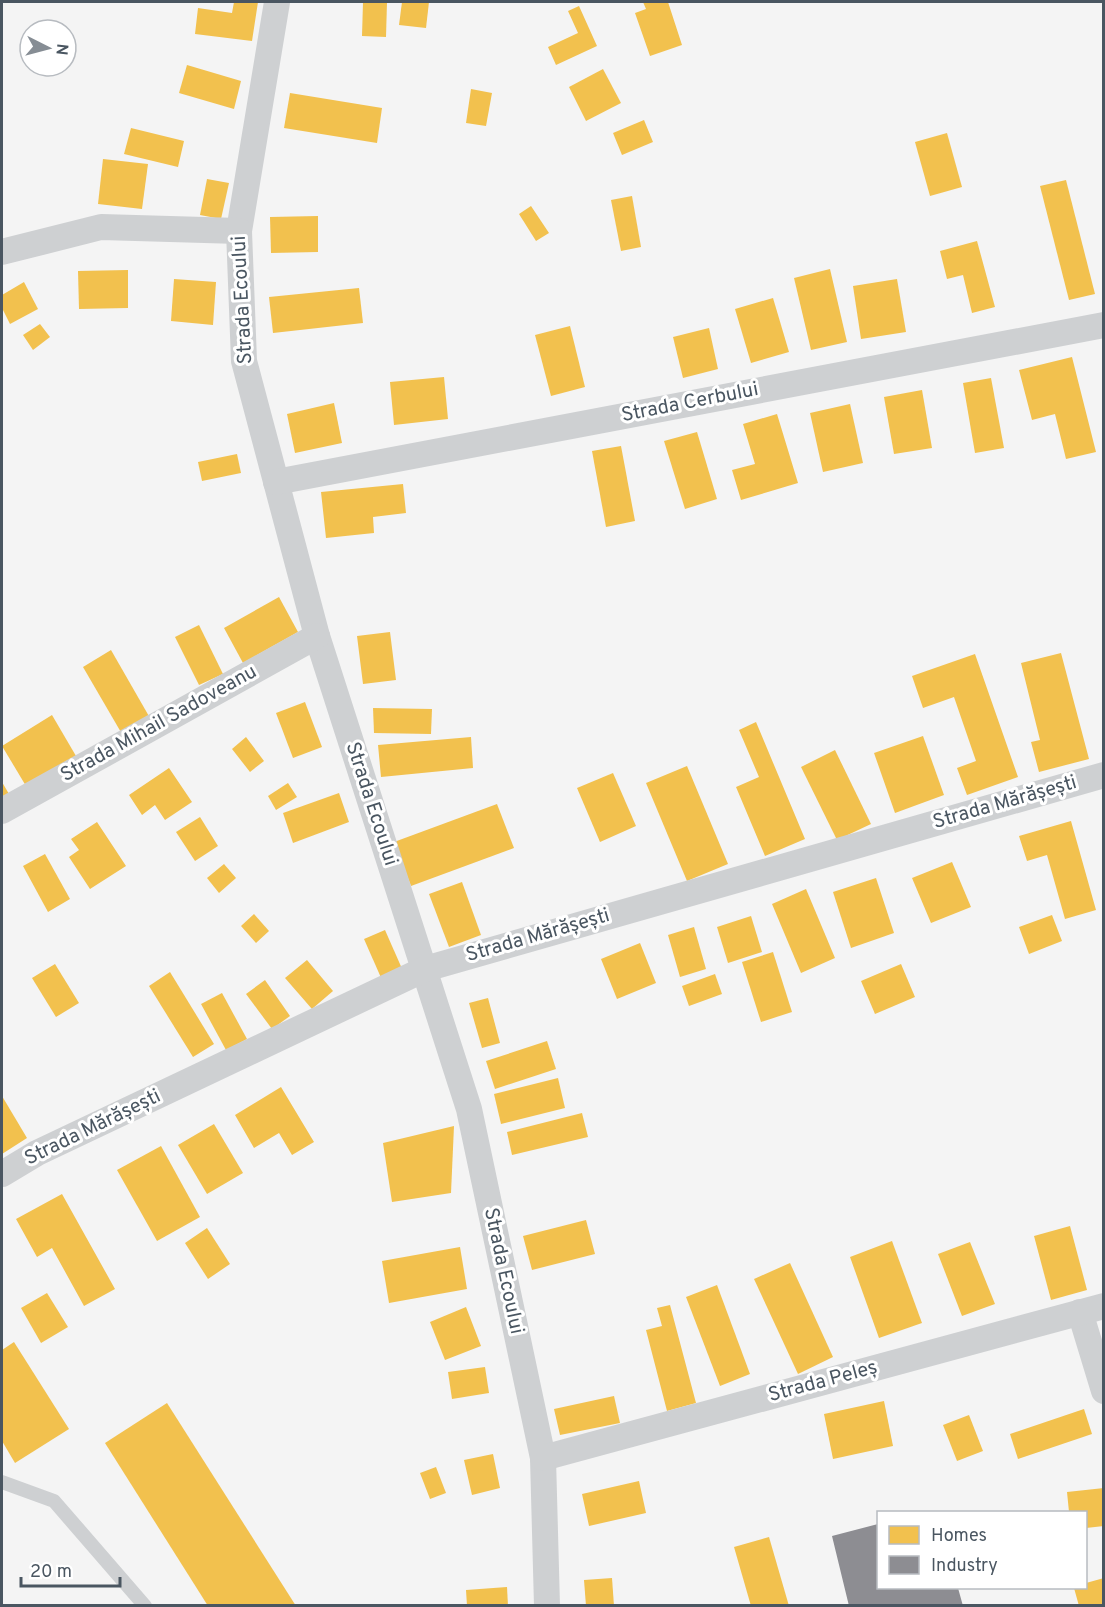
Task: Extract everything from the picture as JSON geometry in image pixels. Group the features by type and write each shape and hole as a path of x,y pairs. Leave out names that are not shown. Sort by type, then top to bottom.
{"street":[{"name":"Strada Ecoului","path":"278,2 239,231 244,361 317,636 469,1110 543,1458 547,1605"},
{"path":"2,252 101,227 239,231"},
{"name":"Strada Cerbului","path":"276,482 1104,325"},
{"name":"Strada Mihail Sadoveanu","path":"2,812 317,636"},
{"name":"Strada Mărășești","path":"2,1174 37,1153 425,969 1104,775"},
{"path":"1092,1309 1104,1391"},
{"name":"Strada Peleș","path":"543,1458 1092,1309"}],"lane":[{"path":"2,1482 54,1501 145,1605"}],"building: Homes":[{"path":"234,2 258,2 252,41 195,34 198,8 232,13"},
{"path":"363,2 387,2 386,37 362,36"},
{"path":"402,2 429,2 426,28 399,25"},
{"path":"643,2 668,2 682,45 650,56 635,13 646,9"},
{"path":"579,6 597,46 556,65 548,47 578,33 568,11"},
{"path":"187,65 241,81 234,109 179,93"},
{"path":"603,69 621,103 586,121 569,87"},
{"path":"471,89 492,93 486,126 466,123"},
{"path":"290,93 382,108 377,143 284,128"},
{"path":"644,120 653,142 622,155 613,133"},
{"path":"131,128 184,141 178,167 124,154"},
{"path":"947,133 962,187 930,196 915,142"},
{"path":"103,159 148,164 142,209 98,204"},
{"path":"207,179 229,183 221,219 200,215"},
{"path":"1066,180 1095,294 1069,300 1040,186"},
{"path":"632,196 641,247 621,251 611,200"},
{"path":"531,206 549,233 536,241 519,214"},
{"path":"318,216 318,252 271,253 270,217"},
{"path":"977,241 995,307 972,313 963,275 947,279 940,251"},
{"path":"830,269 847,342 811,350 794,278"},
{"path":"128,270 128,308 79,309 78,271"},
{"path":"174,279 216,282 213,325 171,321"},
{"path":"897,279 906,332 861,339 853,286"},
{"path":"24,282 38,309 10,324 2,308 2,295"},
{"path":"359,288 363,323 273,333 269,297"},
{"path":"773,298 789,352 751,363 735,309"},
{"path":"40,324 50,337 33,350 23,335"},
{"path":"570,326 585,387 551,396 535,335"},
{"path":"709,328 718,369 683,378 673,337"},
{"path":"1072,357 1096,452 1066,459 1055,414 1032,420 1019,370"},
{"path":"444,377 448,419 394,425 390,382"},
{"path":"991,378 1004,448 975,453 963,383"},
{"path":"922,390 932,448 894,454 884,397"},
{"path":"334,403 342,443 295,453 287,414"},
{"path":"850,404 863,463 823,472 810,413"},
{"path":"777,414 798,483 741,500 732,470 755,464 743,424"},
{"path":"697,432 717,499 685,509 664,441"},
{"path":"621,446 635,521 606,527 592,451"},
{"path":"237,454 241,473 202,481 198,462"},
{"path":"403,484 406,513 373,517 374,533 326,538 321,492"},
{"path":"279,597 298,632 243,663 224,628"},
{"path":"199,625 223,674 199,685 175,637"},
{"path":"390,632 396,680 363,684 357,636"},
{"path":"111,650 150,718 122,734 83,667"},
{"path":"1061,653 1089,759 1039,772 1031,742 1040,740 1021,663"},
{"path":"975,654 1018,777 967,795 957,768 976,761 954,697 923,708 912,676"},
{"path":"305,702 322,747 293,758 276,713"},
{"path":"373,708 432,709 431,734 374,733"},
{"path":"52,715 76,756 26,786 2,746"},
{"path":"756,722 805,839 765,856 736,787 759,777 739,730"},
{"path":"923,736 944,795 895,813 874,753"},
{"path":"246,737 264,761 250,772 232,749"},
{"path":"471,737 473,768 381,777 378,745"},
{"path":"835,750 871,824 837,840 801,767"},
{"path":"687,766 728,864 687,881 646,783"},
{"path":"169,768 192,802 165,820 155,805 142,815 129,795"},
{"path":"613,773 636,826 600,842 577,788"},
{"path":"2,782 9,794 2,799"},
{"path":"288,783 297,797 276,810 268,796"},
{"path":"339,793 349,822 293,843 283,813"},
{"path":"497,804 514,848 411,886 394,842"},
{"path":"200,817 218,846 195,861 176,832"},
{"path":"1071,821 1096,910 1065,919 1047,855 1027,861 1019,836"},
{"path":"97,822 126,866 90,889 69,857 79,850 71,839"},
{"path":"45,854 70,899 48,912 23,866"},
{"path":"952,862 971,907 931,923 912,878"},
{"path":"224,864 236,878 219,893 207,878"},
{"path":"876,878 894,933 851,948 833,892"},
{"path":"462,882 481,935 449,947 429,894"},
{"path":"806,889 835,958 801,973 772,904"},
{"path":"254,914 269,931 256,943 241,926"},
{"path":"1052,915 1062,941 1029,954 1019,927"},
{"path":"751,916 762,952 728,963 717,927"},
{"path":"694,927 706,969 680,977 668,935"},
{"path":"385,930 403,971 382,980 364,939"},
{"path":"640,943 656,983 617,999 601,959"},
{"path":"773,952 792,1012 761,1022 742,962"},
{"path":"307,960 333,991 312,1009 285,978"},
{"path":"55,964 79,1003 56,1017 32,978"},
{"path":"901,964 915,997 875,1014 861,981"},
{"path":"170,972 214,1044 193,1057 149,986"},
{"path":"715,974 722,994 689,1006 682,986"},
{"path":"265,980 290,1016 272,1029 246,994"},
{"path":"222,993 247,1039 226,1050 201,1004"},
{"path":"488,998 500,1043 482,1048 469,1003"},
{"path":"547,1041 556,1069 495,1089 486,1061"},
{"path":"558,1078 565,1108 501,1124 494,1094"},
{"path":"281,1087 314,1142 292,1155 279,1133 254,1148 235,1115"},
{"path":"2,1096 27,1138 2,1154"},
{"path":"582,1113 588,1137 512,1155 507,1132"},
{"path":"214,1124 243,1173 207,1194 178,1145"},
{"path":"454,1126 451,1193 392,1202 383,1143"},
{"path":"161,1146 200,1217 157,1241 117,1170"},
{"path":"62,1194 115,1289 84,1306 52,1248 37,1257 16,1219"},
{"path":"586,1220 595,1254 532,1270 523,1236"},
{"path":"1070,1226 1087,1290 1051,1300 1034,1236"},
{"path":"207,1228 230,1264 208,1279 185,1243"},
{"path":"892,1241 922,1323 879,1338 850,1257"},
{"path":"970,1242 995,1304 962,1316 938,1254"},
{"path":"460,1247 467,1289 389,1303 382,1261"},
{"path":"790,1263 833,1357 798,1374 754,1279"},
{"path":"717,1285 750,1374 720,1386 686,1297"},
{"path":"47,1293 68,1327 41,1343 21,1308"},
{"path":"670,1305 696,1403 667,1411 646,1330 662,1326 657,1308"},
{"path":"466,1307 481,1346 445,1360 430,1322"},
{"path":"14,1342 69,1429 15,1463 2,1441 2,1350"},
{"path":"485,1367 489,1393 452,1399 448,1372"},
{"path":"614,1396 620,1423 560,1435 554,1409"},
{"path":"884,1401 893,1446 833,1459 824,1414"},
{"path":"167,1403 296,1606 208,1606 105,1443"},
{"path":"1084,1409 1092,1434 1018,1459 1010,1434"},
{"path":"969,1415 983,1451 957,1461 943,1425"},
{"path":"493,1454 500,1488 472,1495 464,1460"},
{"path":"436,1467 446,1493 430,1499 420,1473"},
{"path":"639,1481 646,1513 589,1526 582,1494"},
{"path":"1104,1488 1104,1526 1087,1528 1087,1511 1069,1511 1067,1492"},
{"path":"769,1537 789,1606 751,1606 734,1547"},
{"path":"612,1578 614,1606 586,1606 584,1580"},
{"path":"1104,1578 1104,1606 1079,1606 1074,1589 1087,1589 1087,1583"},
{"path":"507,1587 508,1606 467,1606 466,1590"}],"building: Industry":[{"path":"877,1524 877,1589 958,1589 963,1606 849,1606 832,1536"}]}
